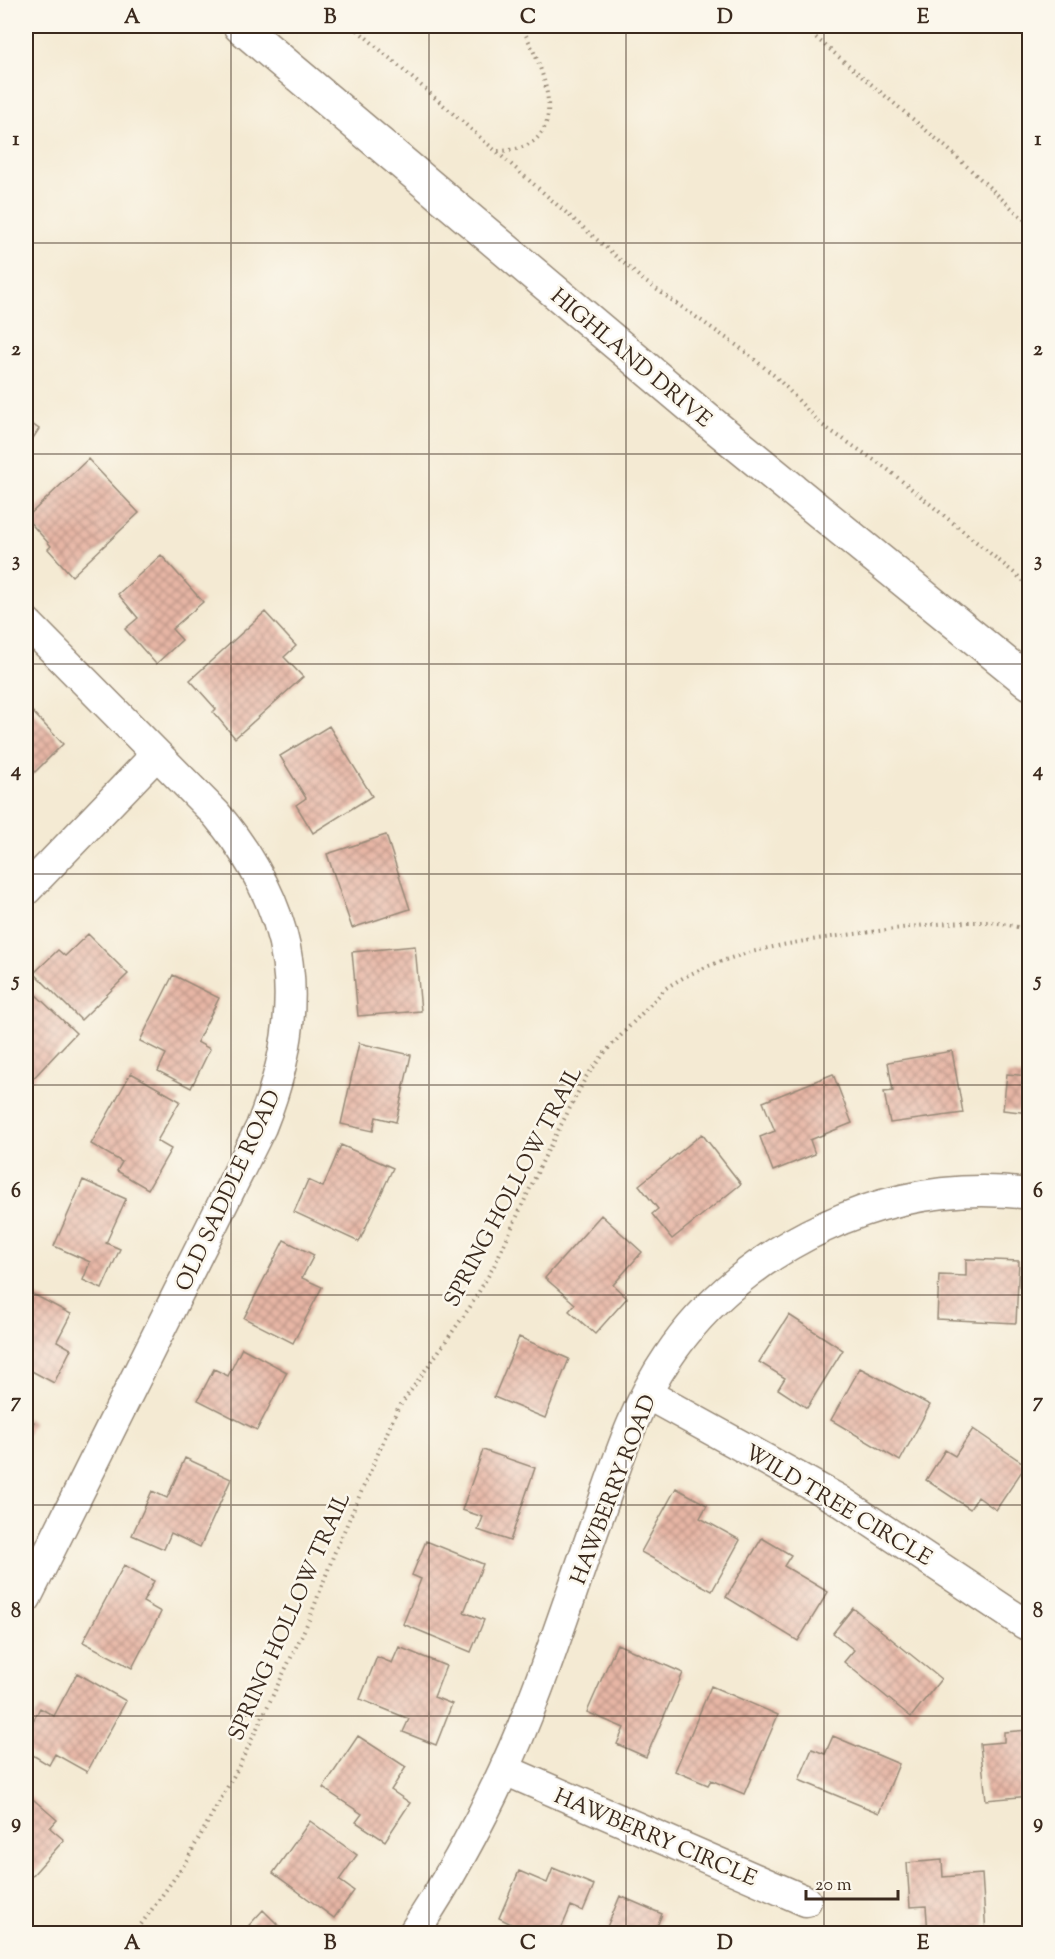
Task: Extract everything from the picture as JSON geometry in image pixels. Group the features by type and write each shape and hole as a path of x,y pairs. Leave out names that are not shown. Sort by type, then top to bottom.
{"main road":[{"name":"HIGHLAND DRIVE","path":"240,26 706,419 1029,683"}],"street":[{"name":"OLD SADDLE ROAD","path":"26,622 216,814 241,844 261,878 277,913 286,952 291,995 288,1040 278,1084 261,1127 26,1598"},
{"path":"26,890 156,755"},
{"name":"HAWBERRY ROAD","path":"413,1934 456,1865 505,1770 538,1688 625,1441 647,1394 668,1357 718,1298 775,1253 807,1234 859,1212 912,1197 980,1190 1029,1194"},
{"name":"WILD TREE CIRCLE","path":"647,1394 839,1500 1025,1624"},
{"name":"HAWBERRY CIRCLE","path":"505,1770 806,1901"}],"path":[{"path":"353,26 643,280 761,365 822,425 886,468 1029,586"},
{"path":"498,152 519,151 529,146 540,135 546,120 547,82 539,60 521,26"},
{"path":"802,26 946,147 1029,225"},
{"name":"SPRING HOLLOW TRAIL","path":"134,1934 184,1865 233,1778 309,1620 334,1554 397,1410 470,1307 494,1266 546,1154 586,1077 606,1051 666,988 677,980 693,972 777,945 938,923 992,922 1029,930"}],"building":[{"path":"26,420 39,429 26,449"},
{"path":"88,459 139,513 72,576 48,549 51,546 26,518"},
{"path":"161,555 203,602 172,629 182,640 156,664 125,629 138,618 118,594"},
{"path":"265,612 296,646 284,657 303,677 235,738 213,712 216,709 190,680"},
{"path":"26,705 63,744 26,781"},
{"path":"329,726 372,796 313,833 296,805 306,798 280,756"},
{"path":"386,835 410,909 352,928 327,854"},
{"path":"88,934 128,974 81,1020 34,973 58,950 65,956"},
{"path":"415,946 421,1011 358,1016 352,952"},
{"path":"173,975 219,998 197,1042 210,1049 191,1088 158,1071 166,1054 140,1041"},
{"path":"34,993 76,1033 26,1086 26,1002"},
{"path":"359,1043 411,1055 396,1122 376,1117 373,1131 341,1124"},
{"path":"952,1051 963,1113 890,1123 884,1092 893,1091 888,1062"},
{"path":"131,1073 180,1101 157,1141 171,1149 148,1189 117,1171 122,1162 91,1144"},
{"path":"833,1074 852,1123 810,1140 815,1154 773,1171 760,1137 775,1131 763,1102"},
{"path":"1007,1074 1030,1076 1030,1113 1003,1110"},
{"path":"702,1134 741,1184 672,1239 652,1214 658,1209 639,1185"},
{"path":"341,1145 393,1168 359,1242 294,1212 308,1180 323,1187"},
{"path":"83,1180 126,1199 106,1243 120,1249 102,1289 83,1280 90,1262 54,1246"},
{"path":"601,1215 642,1252 613,1285 627,1298 595,1334 569,1311 575,1304 545,1278"},
{"path":"284,1240 314,1255 302,1278 322,1287 293,1343 244,1318"},
{"path":"966,1259 1019,1261 1016,1323 937,1319 939,1275 966,1276"},
{"path":"27,1291 71,1314 57,1341 71,1349 54,1383 26,1368"},
{"path":"789,1315 843,1350 807,1408 778,1389 785,1378 759,1362"},
{"path":"519,1337 569,1359 545,1418 494,1397"},
{"path":"242,1348 287,1372 257,1430 198,1400 214,1369 228,1376"},
{"path":"860,1368 930,1405 900,1461 831,1420"},
{"path":"26,1418 34,1422 26,1438"},
{"path":"973,1429 1026,1465 996,1510 978,1497 970,1509 926,1480 945,1450 955,1456"},
{"path":"483,1450 535,1468 510,1541 478,1530 483,1517 462,1510"},
{"path":"185,1458 231,1479 200,1547 171,1533 164,1549 132,1535 152,1491 167,1498"},
{"path":"676,1488 707,1505 700,1518 740,1540 712,1591 641,1552"},
{"path":"762,1538 791,1555 784,1566 828,1592 798,1641 726,1597"},
{"path":"426,1541 483,1564 464,1612 484,1620 471,1652 403,1624 421,1579 412,1575"},
{"path":"124,1565 154,1581 143,1602 161,1612 132,1668 83,1642"},
{"path":"853,1608 941,1679 911,1717 844,1662 854,1650 833,1633"},
{"path":"617,1644 683,1673 646,1757 617,1744 624,1728 587,1712"},
{"path":"399,1647 446,1666 434,1697 452,1704 436,1745 403,1732 409,1719 360,1699 377,1657 392,1663"},
{"path":"77,1673 126,1701 87,1772 55,1754 49,1765 26,1751 26,1734 40,1708 54,1716"},
{"path":"711,1686 778,1715 744,1794 711,1780 708,1785 675,1771"},
{"path":"1030,1730 1030,1796 986,1800 980,1744 1004,1742 1004,1732"},
{"path":"358,1736 406,1767 391,1790 410,1803 385,1841 356,1822 362,1814 323,1788"},
{"path":"833,1736 899,1764 879,1813 799,1780 812,1749 825,1754"},
{"path":"26,1793 57,1820 50,1828 64,1840 31,1877 26,1872"},
{"path":"310,1821 357,1855 339,1880 354,1891 334,1918 273,1873"},
{"path":"942,1860 943,1877 982,1874 986,1934 928,1934 926,1906 910,1907 907,1863"},
{"path":"553,1868 594,1885 583,1911 571,1906 559,1934 510,1934 513,1925 499,1918 519,1871 547,1883"},
{"path":"620,1896 662,1914 654,1934 618,1934 619,1931 607,1927"},
{"path":"263,1910 287,1934 241,1934"}]}
